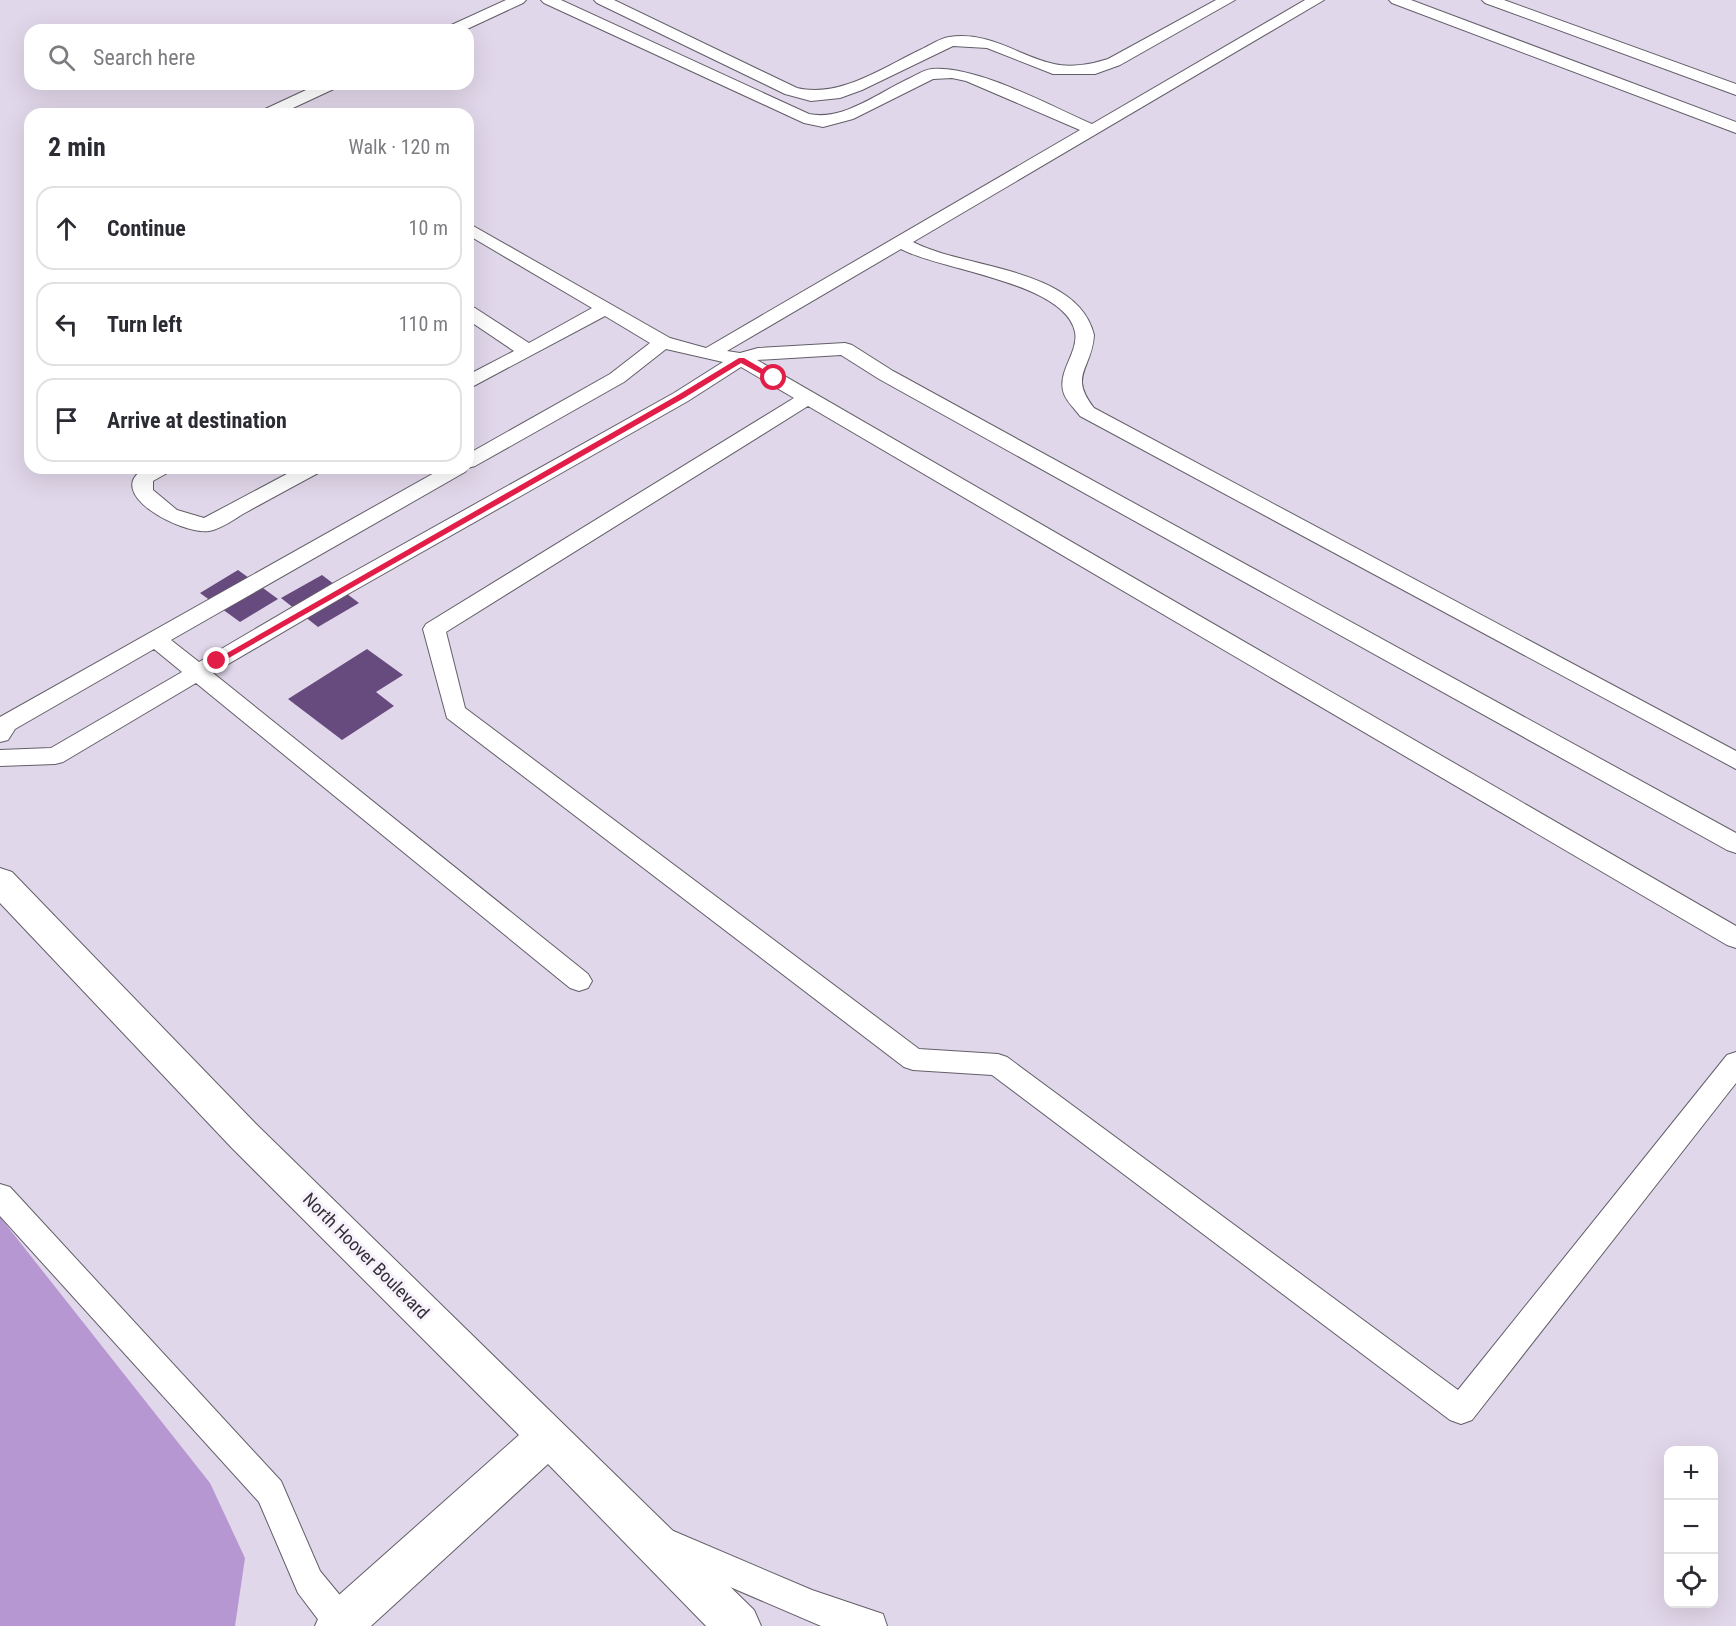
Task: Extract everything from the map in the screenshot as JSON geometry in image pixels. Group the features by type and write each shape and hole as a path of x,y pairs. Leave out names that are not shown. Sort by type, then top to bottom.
{"street":[{"name":"North Hoover Boulevard","path":"0,881 243,1136 549,1436 738,1626"},
{"path":"340,1624 549,1436"}],"lane":[{"path":"465,24 518,0"},
{"path":"549,0 804,118 823,122 847,116 930,74 952,73 972,78 1093,130"},
{"path":"602,0 791,91 811,96 834,94 856,87 951,41 990,44 1053,69 1095,69 1114,63 1227,0"},
{"path":"708,354 1316,0"},
{"path":"1396,0 1736,128"},
{"path":"1490,0 1736,90"},
{"path":"282,108 319,90"},
{"path":"474,232 663,342 708,354 741,359 1736,938"},
{"path":"900,242 922,253 1015,277 1052,296 1073,312 1084,329 1083,348 1072,373 1073,394 1087,412 1736,761"},
{"path":"474,380 605,308"},
{"path":"474,316 528,351"},
{"path":"474,459 617,378 663,342"},
{"path":"0,758 55,756 340,589 681,397 741,359 758,354 845,349 886,375 1736,844"},
{"path":"808,398 434,629 455,712 913,1059 998,1065 1461,1410 1736,1063"},
{"path":"151,474 143,478 143,491 152,501 170,515 185,521 207,525 302,474"},
{"path":"0,734 7,723 447,474"},
{"path":"156,639 579,981"},
{"path":"0,1196 270,1492 309,1582 340,1624"},
{"path":"647,1535 810,1606 871,1626"}],"shaded area":[{"path":"0,0 1736,0 1736,1626 0,1626"},
{"path":"0,1217 210,1483 245,1558 235,1626 0,1626"}],"building":[{"path":"238,570 278,599 240,622 200,593"},
{"path":"322,575 359,603 318,627 281,598"},
{"path":"367,649 403,675 376,692 394,706 342,740 288,699"}],"route":[{"path":"217,661 681,397 741,359 774,378"}]}
